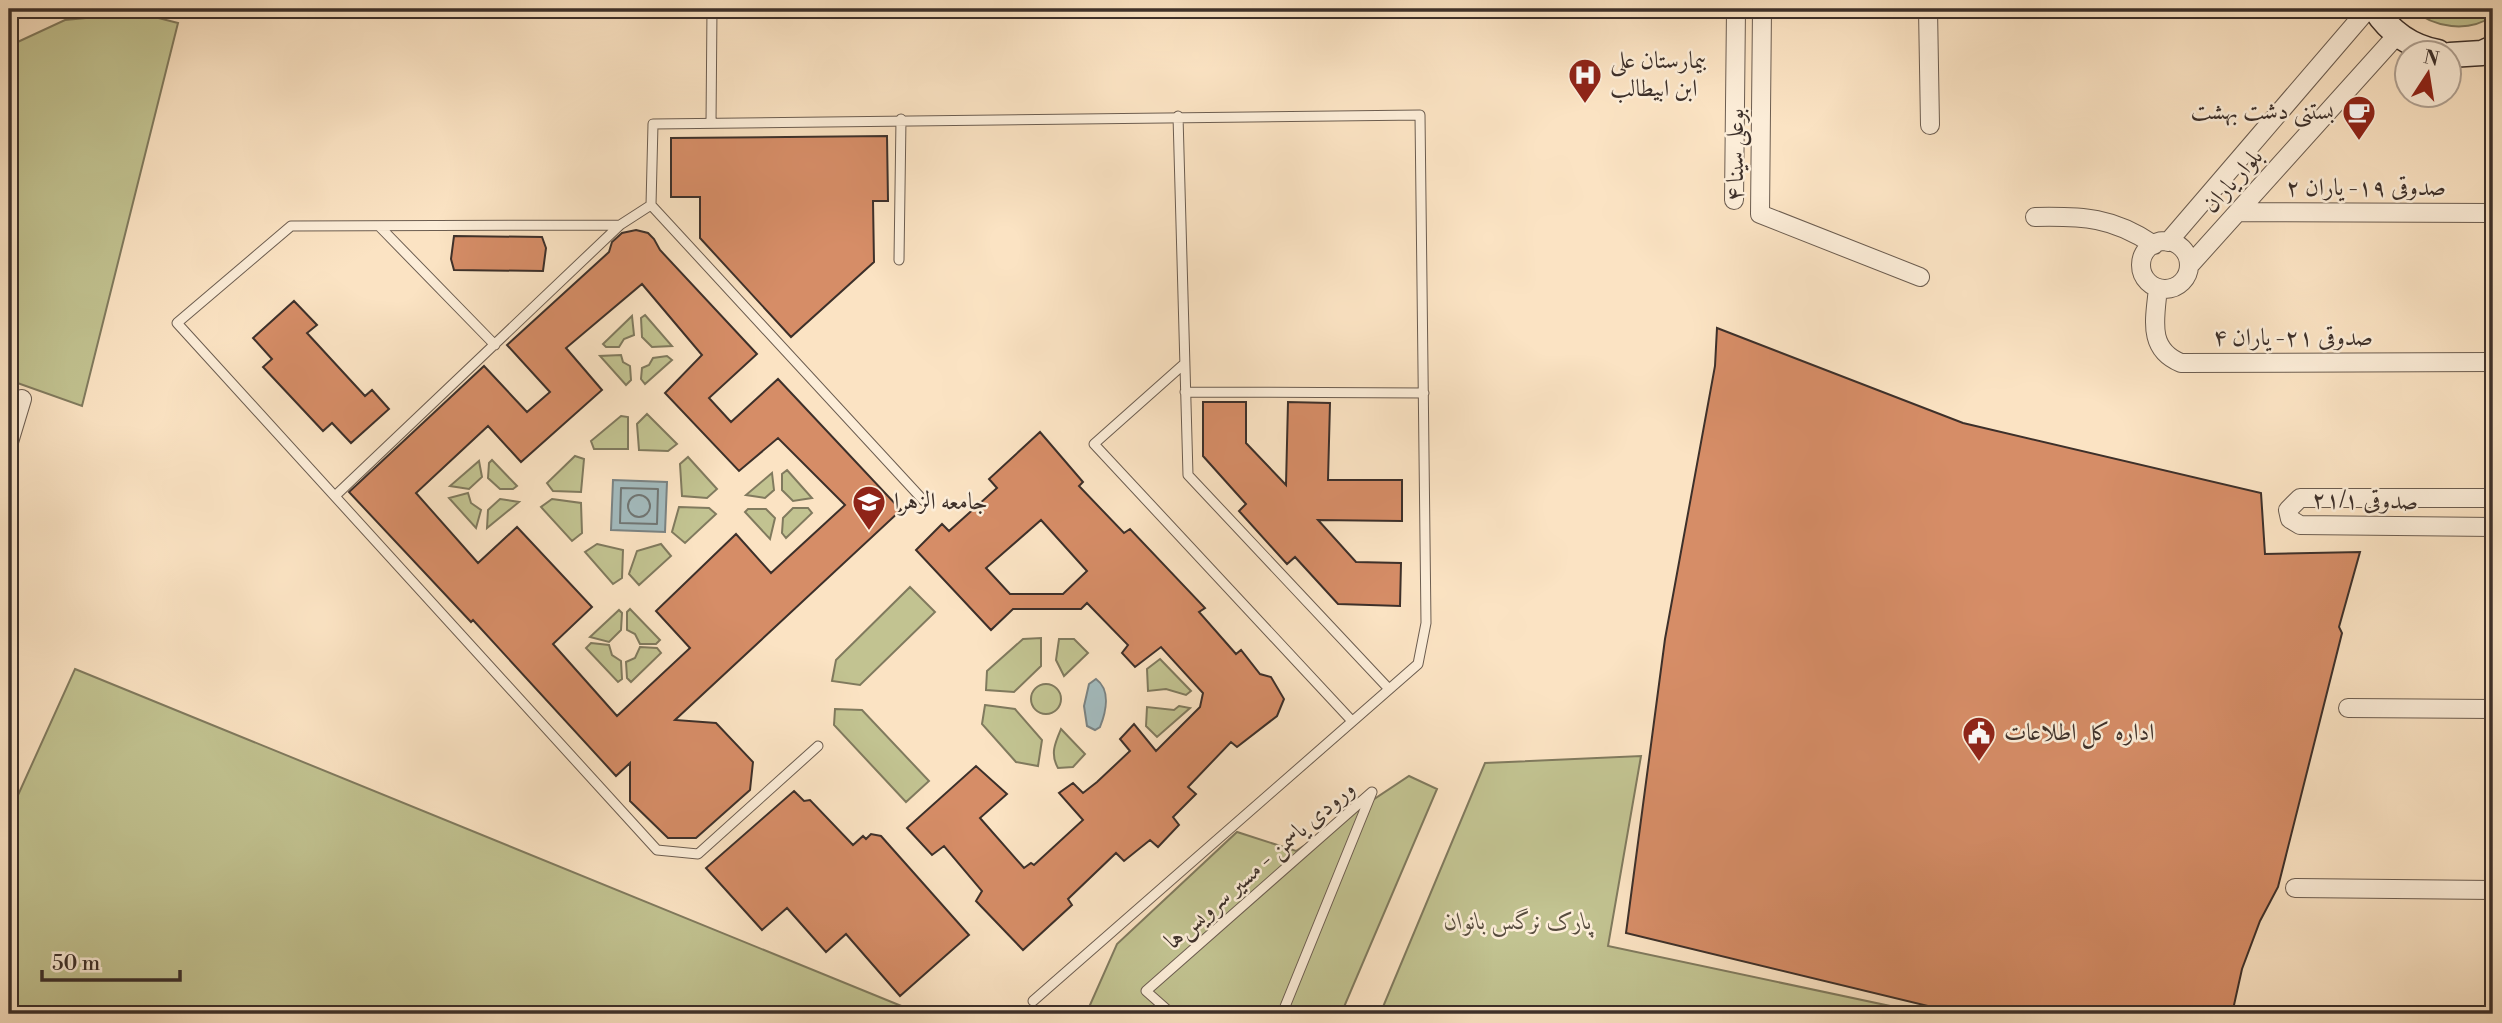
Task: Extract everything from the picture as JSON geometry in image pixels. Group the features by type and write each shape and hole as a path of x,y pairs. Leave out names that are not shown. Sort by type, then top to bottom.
{"main road":[{"path":"2375,9 2403,38"},
{"path":"2464,54 2482,52 2493,47"}],"street":[{"name":"بوعلی سینا ۴","path":"1734,200 1736,9"},
{"name":"بوعلی سینا ۴","path":"1762,9 1760,214 1920,277"},
{"path":"1928,9 1930,125"},
{"name":"بلوار یاران","path":"2161,243 2368,9"},
{"name":"بلوار یاران","path":"2189,266 2397,35"},
{"path":"1735,107 1760,108"},
{"name":"صدوقی ۱۹- یاران ۲","path":"2239,212 2493,213"},
{"path":"2035,217 2085,216 2129,228 2183,250 2189,266 2179,285 2158,288 2147,281 2142,268 2144,255 2161,243"},
{"name":"صدوقی ۲۱- یاران ۴","path":"2158,288 2155,318 2158,348 2181,363 2493,362"},
{"path":"9,442 22,399"},
{"name":"صدوقی ۲۱/۱","path":"2493,498 2300,498 2288,510 2290,519 2300,525 2493,527"},
{"path":"2348,708 2493,709"},
{"path":"2295,888 2493,890"}],"lane":[{"path":"711,123 712,9"},
{"path":"924,501 651,205 653,124 1420,115 1426,623 1418,664 1032,1001"},
{"path":"1178,116 1188,475 1389,689"},
{"path":"899,260 901,119"},
{"path":"335,496 620,225 651,205"},
{"path":"620,225 290,226 177,323 657,850 698,854 818,746"},
{"path":"379,226 495,345"},
{"path":"1184,364 1094,444 1352,721"},
{"path":"1185,392 1424,393"},
{"name":"ورودی یاسمن - مسیر سرویس‌ها","path":"1172,1014 1146,991 1372,792 1282,1014"}],"green space":[{"path":"2412,9 2493,9 2493,16 2473,25 2451,26 2430,20"},
{"path":"139,13 178,23 82,406 9,380 9,46 65,20"},
{"path":"645,315 672,346 652,347 642,337 641,318"},
{"path":"632,316 634,335 624,339 619,347 606,347 603,344"},
{"path":"621,355 623,362 630,366 631,380 626,385 600,356"},
{"path":"667,356 672,360 645,384 641,379 642,368 649,365 653,358"},
{"path":"647,414 677,444 668,451 639,450 637,424"},
{"path":"621,416 628,417 628,449 594,449 591,441"},
{"path":"575,456 584,459 581,492 553,491 547,483"},
{"path":"688,457 717,489 707,498 682,496 680,464"},
{"path":"492,460 517,486 513,489 500,489 488,478 489,463"},
{"path":"479,461 482,477 469,489 450,486"},
{"path":"787,470 812,498 793,501 782,490 782,474"},
{"path":"772,473 774,490 765,498 746,495"},
{"path":"468,493 471,503 481,510 476,528 449,498"},
{"path":"500,499 519,502 487,528 488,510"},
{"path":"552,499 581,503 582,533 572,541 541,507"},
{"path":"679,507 709,508 716,514 685,543 672,532"},
{"path":"793,508 808,508 812,513 786,538 782,533 783,518"},
{"path":"748,509 766,509 775,518 770,539 745,512"},
{"path":"597,544 623,550 622,578 613,584 585,552"},
{"path":"661,544 671,556 639,585 629,574 637,551"},
{"path":"910,587 935,612 860,685 832,681 836,660"},
{"path":"630,609 660,640 656,644 640,644 635,634 627,630 627,612"},
{"path":"619,610 622,613 621,630 609,642 590,637"},
{"path":"1041,638 1041,666 1014,692 986,690 987,671 1023,639"},
{"path":"1059,639 1074,639 1088,653 1064,676 1056,660"},
{"path":"591,643 609,645 612,655 621,661 622,679 618,682 586,648"},
{"path":"640,647 657,648 661,653 631,682 627,678 626,662 635,658"},
{"path":"1160,659 1191,691 1186,695 1166,689 1148,691 1147,669"},
{"path":"75,669 921,1014 9,1014 9,815"},
{"path":"1046,684 1057,688 1061,699 1057,710 1046,714 1035,710 1031,699 1035,688"},
{"path":"985,705 1015,709 1042,740 1038,766 1016,762 982,724"},
{"path":"1179,706 1190,708 1157,737 1146,726 1147,707 1174,710"},
{"path":"835,709 862,710 929,781 906,802 834,725"},
{"path":"1061,729 1085,754 1073,767 1058,768 1054,758 1054,748"},
{"name":"پارک نرگس بانوان","path":"1641,756 1608,946 1928,1014 1380,1014 1485,763"},
{"path":"1409,776 1437,789 1341,1014 1086,1014 1117,944 1237,832 1296,851"}],"water":[{"path":"613,480 667,482 665,532 611,530"},
{"path":"1096,679 1104,689 1106,702 1100,727 1095,730 1087,726 1084,706 1089,684"}],"building":[{"path":"887,136 888,201 873,201 874,262 791,337 700,238 700,197 671,197 671,138"},
{"path":"636,230 648,233 660,250 757,354 709,398 731,422 778,379 901,510 675,720 716,723 753,762 750,790 696,838 668,838 630,801 630,763 616,776 473,620 471,622 349,492 484,366 527,412 550,392 507,345 609,252 612,242 622,233","holes":["642,284 702,355 665,393 739,471 778,438 845,505 771,573 736,534 656,611 690,648 617,716 553,644 592,607 517,527 478,563 416,493 488,426 521,462 602,390 566,348"]},
{"path":"454,236 542,237 546,248 543,271 454,270 451,259"},
{"path":"294,301 317,325 307,333 365,396 372,390 389,409 351,443 332,423 323,431 263,367 272,359 253,338"},
{"name":"اداره کل اطلاعات","path":"1717,328 1963,423 2261,493 2265,554 2360,552 2339,627 2342,633 2278,887 2260,921 2242,969 2232,1014 1961,1014 1626,933 1665,639 1715,366"},
{"path":"1203,402 1246,402 1246,443 1286,485 1288,402 1330,403 1328,480 1402,480 1402,521 1318,520 1356,562 1401,563 1400,606 1338,604 1295,557 1287,564 1239,511 1246,504 1203,456"},
{"path":"1040,432 1083,482 1079,486 1124,533 1130,529 1205,608 1199,612 1236,654 1241,650 1260,674 1271,677 1284,699 1277,716 1237,747 1231,742 1188,787 1196,794 1173,817 1179,825 1158,847 1150,840 1124,861 1116,853 1068,899 1072,905 1023,950 976,901 982,891 944,846 932,855 907,828 976,766 1007,794 980,818 1024,868 1031,863 1034,865 1083,820 1059,793 1073,783 1083,793 1097,782 1130,751 1120,739 1134,724 1156,751 1200,707 1203,693 1161,647 1135,667 1122,653 1128,645 1087,603 1081,609 1013,609 991,630 916,550 942,524 949,531 997,488 989,479","holes":["1041,520 1087,571 1063,594 1010,594 986,568"]},
{"path":"794,791 804,801 810,800 853,845 863,836 866,839 871,834 881,836 969,935 900,996 846,934 826,952 787,908 762,930 706,868"}],"place":[{"name":"بیمارستان علی ابن ابیطالب","path":"1585,105"},
{"name":"بستنی دشت بهشت","path":"2359,142"},
{"name":"جامعه الزهرا","path":"869,532"},
{"name":"اداره کل اطلاعات","path":"1979,763"}]}
